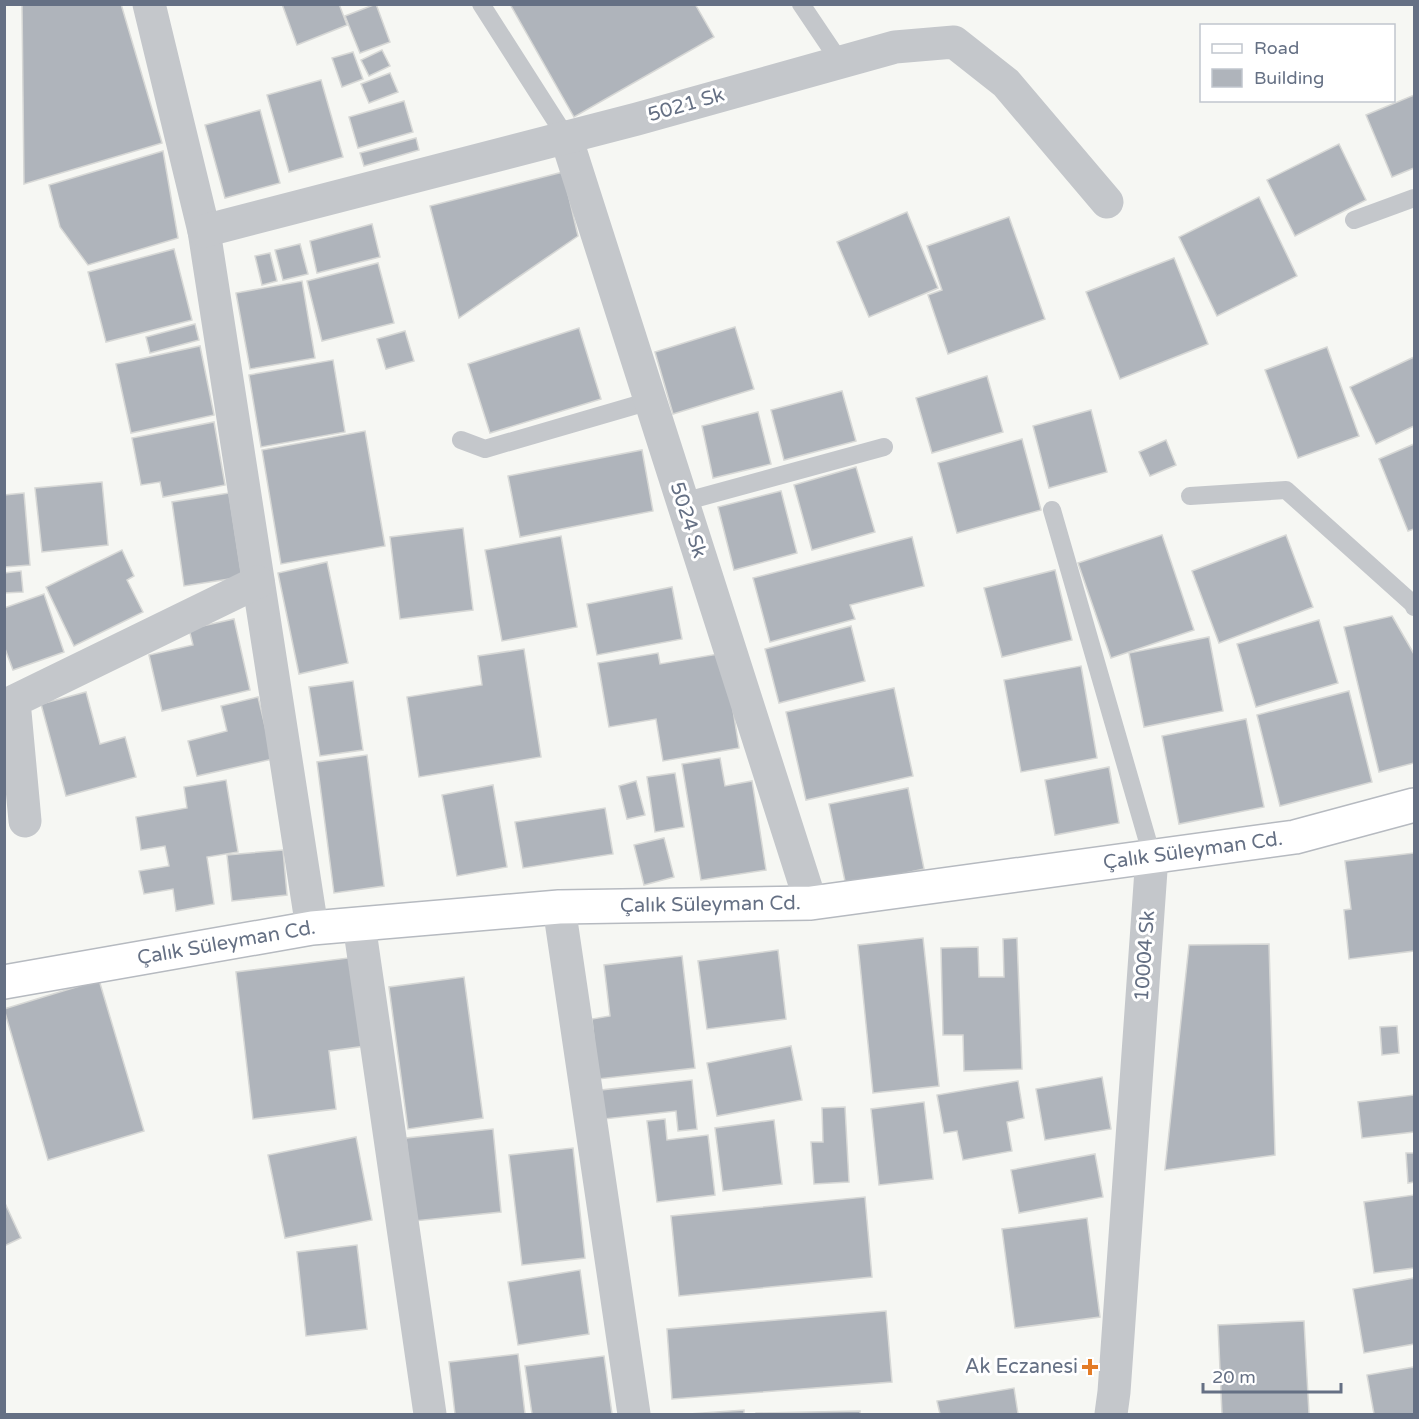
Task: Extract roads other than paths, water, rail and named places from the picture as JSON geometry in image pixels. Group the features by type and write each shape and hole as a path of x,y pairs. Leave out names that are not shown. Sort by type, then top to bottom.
{"main road":[{"name":"Çalık Süleyman Cd.","path":"4,982 312,928 559,907 811,903 1295,837 1414,805"}],"street":[{"path":"149,4 204,231 312,928"},
{"name":"5021 Sk","path":"204,231 566,137 895,47 954,42 1006,83 1107,202"},
{"name":"5024 Sk","path":"566,137 811,903"},
{"path":"25,821 14,701 258,582"},
{"name":"10004 Sk","path":"1110,1414 1115,1380 1152,856"},
{"path":"559,907 634,1414"},
{"path":"360,924 430,1414"}],"lane":[{"path":"481,4 566,137"},
{"path":"801,4 840,62"},
{"path":"1354,220 1414,198"},
{"path":"462,440 485,449 650,401"},
{"path":"682,502 884,447"},
{"path":"1190,496 1286,490 1414,607"},
{"name":"10004 Sk","path":"1052,510 1152,856"}],"place":[{"name":"Ak Eczanesi","path":"1090,1367"}]}
